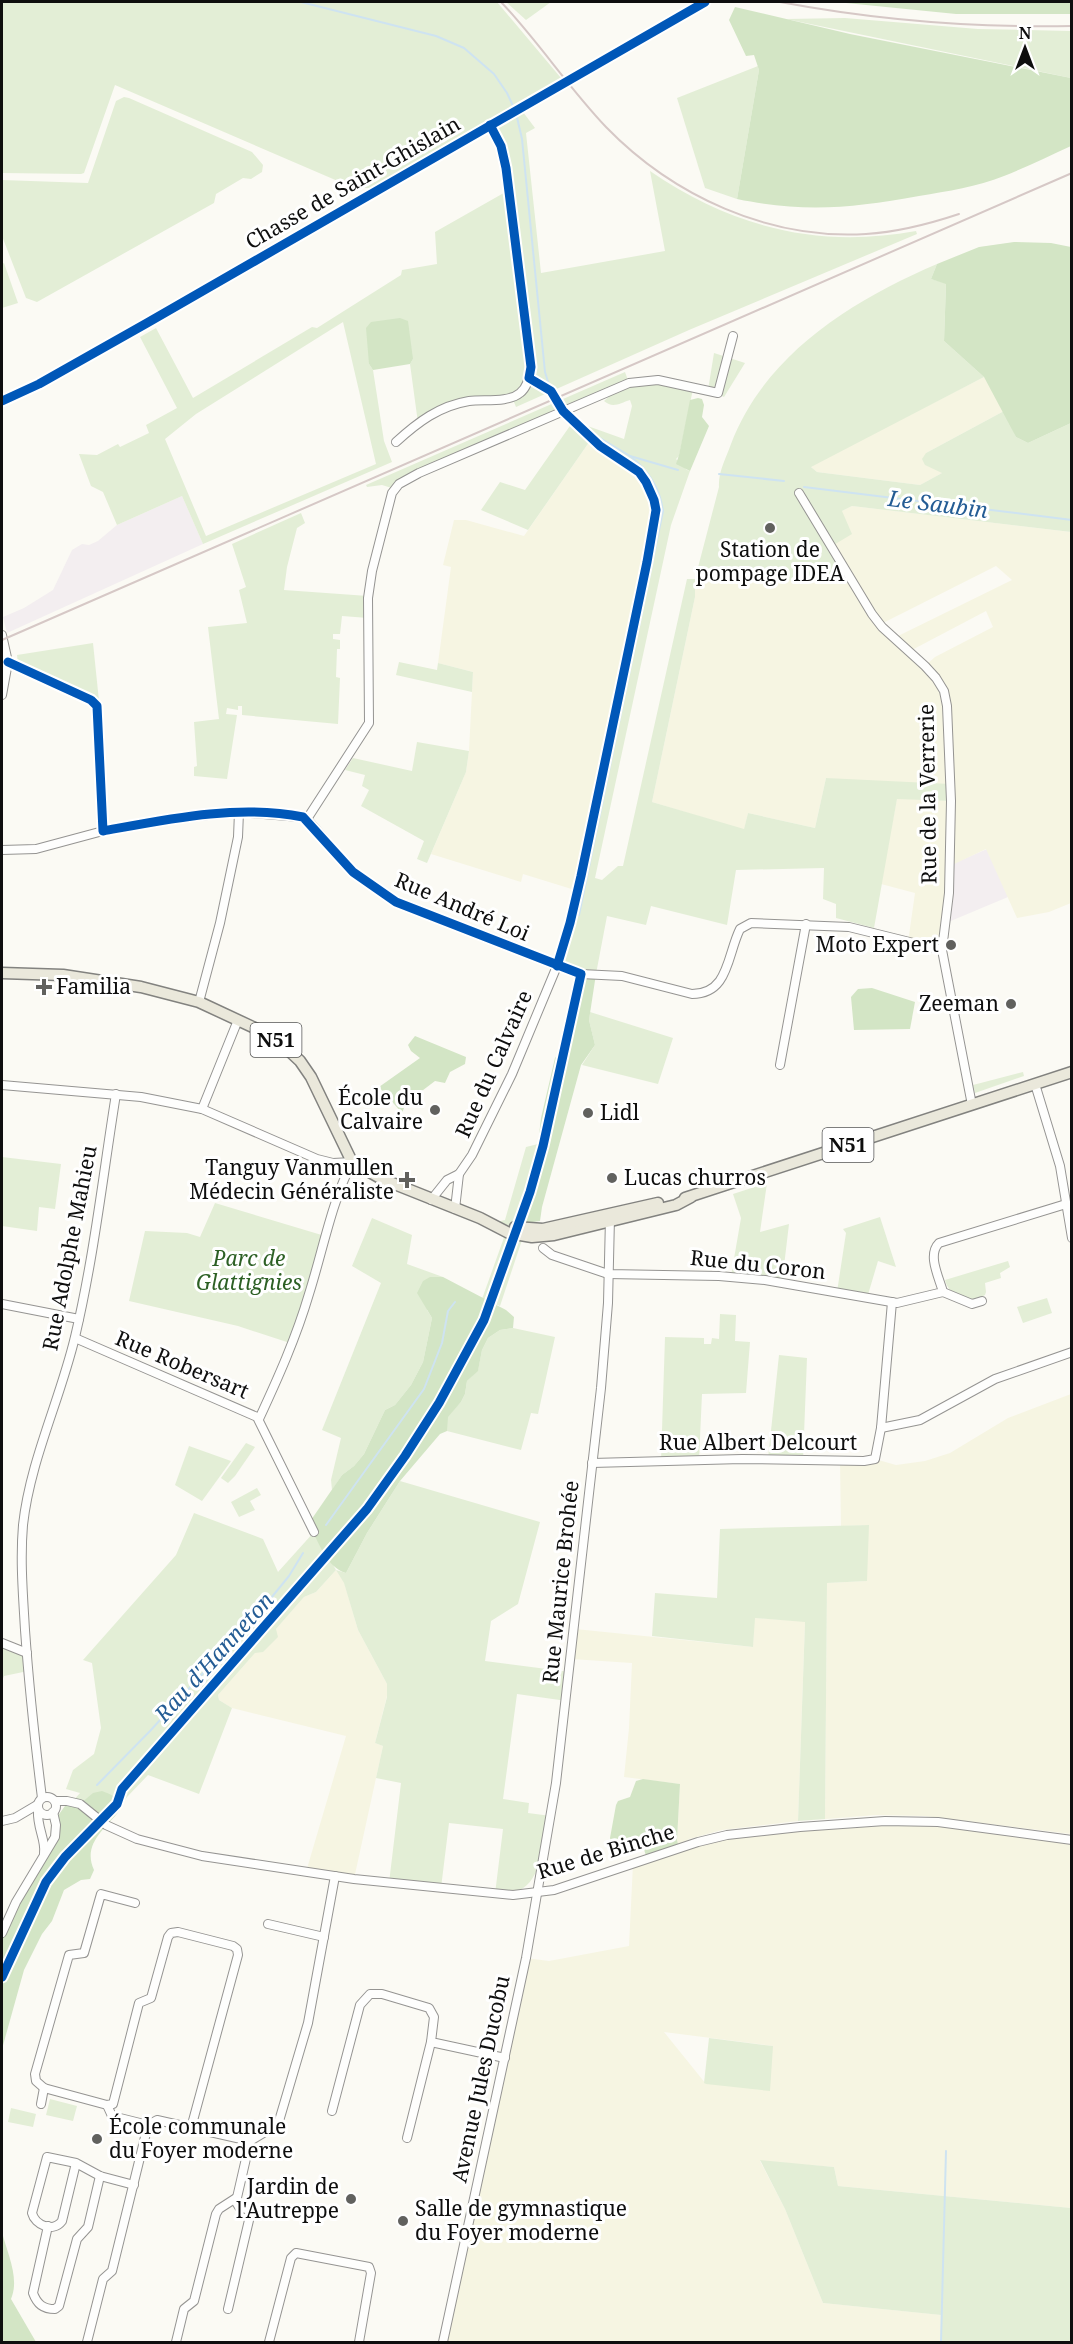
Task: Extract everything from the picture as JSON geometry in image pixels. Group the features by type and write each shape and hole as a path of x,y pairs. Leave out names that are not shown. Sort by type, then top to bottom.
{"main road":[{"name":"N51","path":"2,973 49,974 141,987 199,1002 268,1034 300,1061 352,1162 382,1179 431,1200 517,1232 610,1218 691,1197 1071,1072"}],"street":[{"name":"Chasse de Saint-Ghislain","path":"2,407 18,395 705,2"},
{"path":"396,442 430,414 471,401 512,397 520,393 529,378 531,367 506,168 501,146 490,125"},
{"path":"2,850 36,849 104,831 177,818 239,812 307,819 369,723 368,598 377,545 390,498 395,489 405,480 419,473 629,383 658,380 718,393 733,336"},
{"name":"Chasse de Saint-Ghislain","path":"2,401 18,395"},
{"name":"Rue de la Verrerie","path":"799,493 872,614 893,638 925,666 944,691 947,706 951,801 949,893 942,950 972,1105"},
{"path":"2,635 8,662 2,694"},
{"path":"2,674 8,662"},
{"path":"8,662 91,700 97,706 104,831"},
{"path":"199,1002 220,923 236,848 239,812"},
{"name":"Rue André Loi","path":"307,819 353,872 382,894 409,908 581,974 614,975 692,993 703,993 720,982 740,929 757,922 849,927 942,950"},
{"path":"780,1065 806,924"},
{"name":"Rue du Calvaire","path":"455,1209 459,1174 497,1108 557,966"},
{"path":"202,1108 238,1020"},
{"path":"1035,1084 1060,1166 1071,1238"},
{"path":"2,1085 116,1094 202,1108 317,1159 333,1163 352,1162 333,1208 293,1344 259,1419"},
{"name":"Rue Adolphe Mahieu","path":"44,1853 44,1843 38,1826 39,1804 27,1653 22,1556 24,1523 30,1491 75,1338 116,1094"},
{"name":"Rue du Calvaire","path":"431,1200 447,1180 459,1174"},
{"path":"982,1301 972,1304 943,1292 933,1258 935,1248 939,1243 1066,1204"},
{"name":"Rue Maurice Brohée","path":"539,1893 561,1748 601,1388 610,1218"},
{"path":"543,1248 552,1255 608,1274"},
{"name":"Rue du Coron","path":"608,1274 708,1276 765,1280 892,1302 902,1302 943,1292"},
{"name":"Rue Albert Delcourt","path":"592,1463 742,1459 864,1461 874,1459 877,1455 881,1428 892,1302"},
{"path":"2,1304 79,1319"},
{"name":"Rue Robersart","path":"75,1338 259,1419 314,1532"},
{"path":"881,1428 920,1420 995,1379 1071,1352"},
{"path":"2,1643 27,1653"},
{"name":"Rue de Binche","path":"39,1804 51,1797 55,1801 80,1804 106,1825 118,1831 179,1851 335,1876 495,1894 539,1893 698,1842 727,1835 800,1827 885,1821 930,1822 1071,1840"},
{"path":"2,1933 16,1902 55,1837 55,1801"},
{"path":"2,1821 15,1818 39,1804 45,1815 54,1812"},
{"path":"15,1818 30,1820 38,1826"},
{"path":"228,2309 250,2216 249,2210 237,2205 236,2198 250,2141 279,2121 308,2023 335,1876"},
{"name":"Avenue Jules Ducobu","path":"442,2343 539,1893"},
{"path":"135,1903 101,1894 84,1953 69,1955 35,2074 36,2082 44,2088 106,2105 113,2104 139,2003 151,1998 171,1933 178,1932 233,1946 237,1949 238,1954 191,2128"},
{"path":"268,1924 324,1937"},
{"path":"332,2111 358,2014 365,1998 374,1994 382,1994 429,2008 434,2017 431,2042 407,2139"},
{"path":"431,2042 505,2058"},
{"path":"41,2104 44,2088"},
{"path":"106,2105 112,2116 148,2125 157,2120 250,2141"},
{"path":"87,2343 104,2279 112,2271 148,2125"},
{"path":"76,2163 62,2221 58,2226 39,2224 34,2220 32,2213 47,2157 76,2163 100,2176 134,2185"},
{"path":"48,2226 33,2293 45,2308 55,2309 59,2306 77,2239 88,2227 100,2176"},
{"path":"176,2343 184,2309 195,2301 216,2214 219,2209 236,2198"},
{"path":"269,2343 291,2258 297,2253 369,2267 371,2273 358,2343"}],"shaded area":[{"path":"182,496 203,544 7,633 3,617 24,608 53,590 72,550 82,544 89,545 98,541 117,525"},
{"path":"987,849 1008,897 946,923 950,865"}],"green space":[{"path":"2,2 497,2 561,78 370,188 354,188 115,85 84,173 2,173"},
{"path":"506,2 551,2 526,20"},
{"path":"836,2 1071,2 1071,14 956,14"},
{"path":"735,7 850,34 1071,78 1071,146 994,180 895,200 850,206 807,207 737,199 759,70 754,55 746,56 729,20"},
{"path":"845,18 978,29 1071,31 1071,78 786,19"},
{"path":"758,66 737,199 705,188 677,98"},
{"path":"124,97 252,152 263,165 262,172 251,179 243,178 216,194 214,203 37,302 26,298 2,236 2,180 88,183 116,101"},
{"path":"520,108 535,128 526,133 541,273 665,251 650,171 712,207 777,229 810,235 844,237 880,236 916,231 917,234 689,330 516,407 512,397 470,401 418,423 410,364 413,359 369,364 373,370 384,441 392,462 203,544 182,496 117,525 103,492 91,486 79,454 97,455 118,444 120,447 149,433 146,425 177,408 140,337 156,328 193,398 312,327 317,328 401,275 402,270 437,264 435,232 509,190 506,168 490,125","holes":["343,322 376,464 206,536 165,439 196,414"]},
{"path":"1014,242 1051,243 1071,247 1071,423 1028,443 1016,437 984,377 944,341 946,284 931,279 937,264 979,247"},
{"path":"4,263 18,303 2,308 2,264"},
{"path":"937,264 931,279 946,283 944,341 984,377 811,467 817,472 920,485 942,473 925,465 922,459 926,453 1004,411 1016,437 1028,443 1071,423 1071,532 852,506 842,511 852,534 832,546 852,581 695,579 723,465 746,412 766,383 789,357 844,313 905,278"},
{"path":"400,318 408,321 413,359 410,364 373,370 369,364 366,328 371,322"},
{"path":"714,353 745,363 724,397 708,390"},
{"path":"625,372 629,383 569,406 557,403 554,410 395,489 382,485 367,487 366,485"},
{"path":"984,377 1004,411 926,453 942,473 920,485 817,472 810,466"},
{"path":"646,384 693,389 679,456 676,459 690,471 671,525 595,878 602,880 618,866 623,866 687,579 695,579 695,597 652,802 744,829 748,813 815,828 826,778 950,784 951,801 897,799 874,928 836,918 836,904 823,899 824,868 736,870 727,925 651,906 646,925 607,916 596,974 557,966 570,923 649,556 654,524 654,501 650,490 637,472 592,438 528,530 481,510 500,482 525,490 572,423 578,427 582,424 624,439 632,406 630,400 614,405 604,401 613,393 624,388"},
{"path":"702,399 704,405 702,417 709,426 690,471 676,464 690,400"},
{"path":"592,438 639,472 651,491 656,510 578,891 523,874 521,882 431,854 466,772 469,751 473,672 438,663 451,567 443,565 454,520 466,520 524,536"},
{"path":"852,506 1071,532 1071,903 1049,912 1017,918 986,849 950,866 942,950 908,942 915,893 881,884 897,798 951,801 826,778 815,828 748,813 744,830 652,802 695,597 694,579 852,581 832,545 842,511","holes":["996,566 1012,580 894,638 881,624","986,611 993,627 935,657 926,665 910,651"]},
{"path":"301,513 305,523 297,528 284,590 368,596 368,618 342,616 340,634 333,634 333,639 340,640 340,649 337,649 336,677 340,678 338,724 242,715 242,706 238,706 238,710 227,708 226,714 237,715 227,779 194,776 194,767 197,766 194,722 219,719 208,627 247,623 239,590 246,587 232,544"},
{"path":"93,643 99,701 18,664 17,655"},
{"path":"399,662 437,670 438,663 473,672 472,692 396,675"},
{"path":"417,742 469,751 466,772 427,863 417,859 424,841 361,806 369,790 362,786 365,775 345,770 353,758 412,771"},
{"path":"581,974 596,974 589,1020 595,1045 581,1065 540,1221 525,1223 522,1219 543,1146 538,1144 541,1118 555,1058 564,1047"},
{"path":"872,988 915,1002 910,1029 854,1030 851,997 858,989"},
{"path":"590,1012 673,1038 658,1084 582,1065 595,1045 589,1020"},
{"path":"415,1036 466,1057 465,1064 450,1072 445,1083 435,1081 406,1103 402,1113 379,1087 420,1058 411,1051 408,1045"},
{"path":"1023,1072 1024,1076 975,1093 973,1085"},
{"path":"538,1144 543,1146 518,1228 496,1222 505,1220 526,1147"},
{"path":"2,1157 61,1164 55,1209 39,1207 37,1231 2,1226"},
{"path":"767,1183 760,1232 789,1224 782,1283 731,1276 741,1218 733,1194"},
{"name":"Parc de Glattignies","path":"215,1203 325,1236 293,1344 238,1326 129,1301 145,1231 187,1233 200,1237"},
{"path":"880,1217 896,1267 878,1261 867,1298 837,1292 846,1233 843,1229"},
{"path":"372,1218 412,1235 407,1264 443,1277 430,1277 427,1310 432,1318 423,1362 411,1385 395,1405 385,1410 364,1454 342,1475 332,1490 331,1480 341,1438 322,1430 381,1283 352,1266"},
{"path":"506,1232 523,1237 500,1306 482,1299"},
{"path":"1008,1261 1010,1267 1000,1273 1001,1278 985,1283 985,1295 974,1301 952,1292 945,1280"},
{"path":"430,1277 443,1277 506,1310 514,1317 513,1328 500,1330 488,1338 482,1350 478,1371 467,1381 461,1402 448,1417 447,1431 440,1434 400,1481 367,1533 346,1573 339,1570 328,1559 309,1523 342,1475 364,1454 385,1410 395,1405 411,1385 423,1362 432,1318 417,1293 423,1281"},
{"path":"1047,1298 1052,1313 1023,1323 1017,1307"},
{"path":"720,1314 736,1315 735,1341 750,1342 746,1393 702,1394 699,1460 661,1461 665,1337 704,1338 704,1344 711,1344 712,1338 719,1339"},
{"path":"513,1328 555,1337 538,1414 531,1413 521,1450 447,1431 447,1417 461,1402 467,1381 478,1370 482,1350 488,1338 500,1330"},
{"path":"779,1355 807,1358 803,1460 768,1459"},
{"path":"1071,1394 1071,1834 925,1816 876,1815 825,1819 827,1583 866,1581 868,1525 841,1526 840,1461 875,1459 896,1465 925,1461 950,1453 1008,1418"},
{"path":"246,1443 255,1447 228,1483 221,1478"},
{"path":"189,1446 231,1461 202,1501 175,1485"},
{"path":"400,1481 540,1522 518,1604 491,1621 485,1661 570,1672 567,1701 517,1694 503,1799 529,1803 528,1813 551,1816 541,1858 533,1878 526,1886 519,1890 495,1894 503,1829 449,1823 441,1888 389,1883 401,1783 376,1778 383,1746 375,1743 387,1697 387,1684 358,1630 344,1583 336,1570 346,1573 367,1533"},
{"path":"257,1488 261,1495 250,1501 255,1510 239,1517 231,1502"},
{"path":"194,1513 263,1539 278,1572 314,1532 336,1570 316,1592 304,1597 276,1629 278,1637 263,1652 255,1653 218,1695 219,1700 232,1708 199,1794 148,1775 127,1797 114,1817 72,1802 80,1793 66,1789 73,1770 94,1754 101,1728 92,1663 83,1660 176,1555"},
{"path":"869,1525 867,1581 827,1583 825,1819 798,1821 805,1622 755,1618 753,1647 652,1636 655,1593 717,1598 720,1529"},
{"path":"336,1570 344,1582 358,1630 387,1684 387,1696 375,1743 383,1746 354,1879 306,1872 346,1736 232,1708 219,1700 218,1695 304,1597 316,1592"},
{"path":"754,1618 805,1621 798,1821 722,1830 689,1839 681,1847 698,1842 800,1827 938,1822 1071,1840 1071,2208 838,2186 834,2167 760,2161 785,2209 823,2303 942,2315 941,2342 443,2342 526,1958 549,1961 629,1946 633,1864 679,1848 677,1840 680,1784 624,1777 632,1663 572,1659 575,1629 753,1647","holes":["664,2032 773,2046 706,2084"]},
{"path":"2,1643 27,1653 28,1671 4,1676 2,1681"},
{"path":"643,1779 680,1784 677,1840 679,1848 647,1859 642,1843 622,1849 613,1848 610,1838 618,1801 630,1797 636,1781"},
{"path":"102,1791 117,1799 120,1810 102,1830 93,1845 91,1861 94,1870 90,1879 81,1880 64,1890 52,1921 42,1934 24,1970 2,2049 2,1933 55,1837 57,1817 65,1806 80,1804 93,1793"},
{"path":"709,2038 773,2046 770,2091 704,2083"},
{"path":"50,2099 77,2106 73,2121 46,2115"},
{"path":"11,2108 36,2114 33,2127 8,2122"},
{"path":"760,2160 834,2167 838,2186 1071,2208 1071,2342 941,2342 941,2315 823,2303 785,2209"},
{"path":"2,2232 13,2274 11,2299 36,2342 2,2342"}],"waterway":[{"path":"301,2 436,36 464,48 494,74 514,108"},
{"path":"516,113 522,139 545,372 549,385"},
{"path":"600,438 630,456 678,470"},
{"path":"579,915 663,511 659,494 652,480 630,456"},
{"path":"719,474 784,481"},
{"name":"Le Saubin","path":"804,487 1072,520"},
{"name":"Rau d'Hanneton","path":"326,1525 424,1389 442,1343 448,1311 455,1302"},
{"name":"Rau d'Hanneton","path":"97,1785 262,1609 289,1576 303,1553"},
{"path":"941,2342 946,2151"}],"railway":[{"path":"501,2 592,112 632,152 661,174 725,209 794,230 830,234 890,231 959,214"},
{"path":"780,2 852,14 925,22 999,26 1072,26"},
{"path":"2,640 1072,173"}],"cycle path":[{"path":"2,401 39,384 147,323 705,2"},
{"path":"490,125 501,146 506,168 531,367 529,378 551,391 563,411 600,446 639,472 646,482 656,510 581,876 557,966"},
{"path":"2,1977 46,1882 65,1857 117,1804 122,1789 367,1509 439,1403 484,1320 530,1192 543,1146 581,974 396,902 353,872 303,817 278,813 228,813 178,818 103,831 97,706 91,700 8,662"}],"place":[{"name":"Station de pompage IDEA","path":"770,528"},
{"name":"Moto Expert","path":"951,945"},
{"name":"Familia","path":"44,987"},
{"name":"Zeeman","path":"1011,1004"},
{"name":"École du Calvaire","path":"435,1110"},
{"name":"Lidl","path":"588,1113"},
{"name":"Lucas churros","path":"612,1178"},
{"name":"Tanguy Vanmullen Médecin Généraliste","path":"407,1180"},
{"name":"École communale du Foyer moderne","path":"97,2139"},
{"name":"Jardin de l'Autreppe","path":"351,2199"},
{"name":"Salle de gymnastique du Foyer moderne","path":"403,2221"}]}
